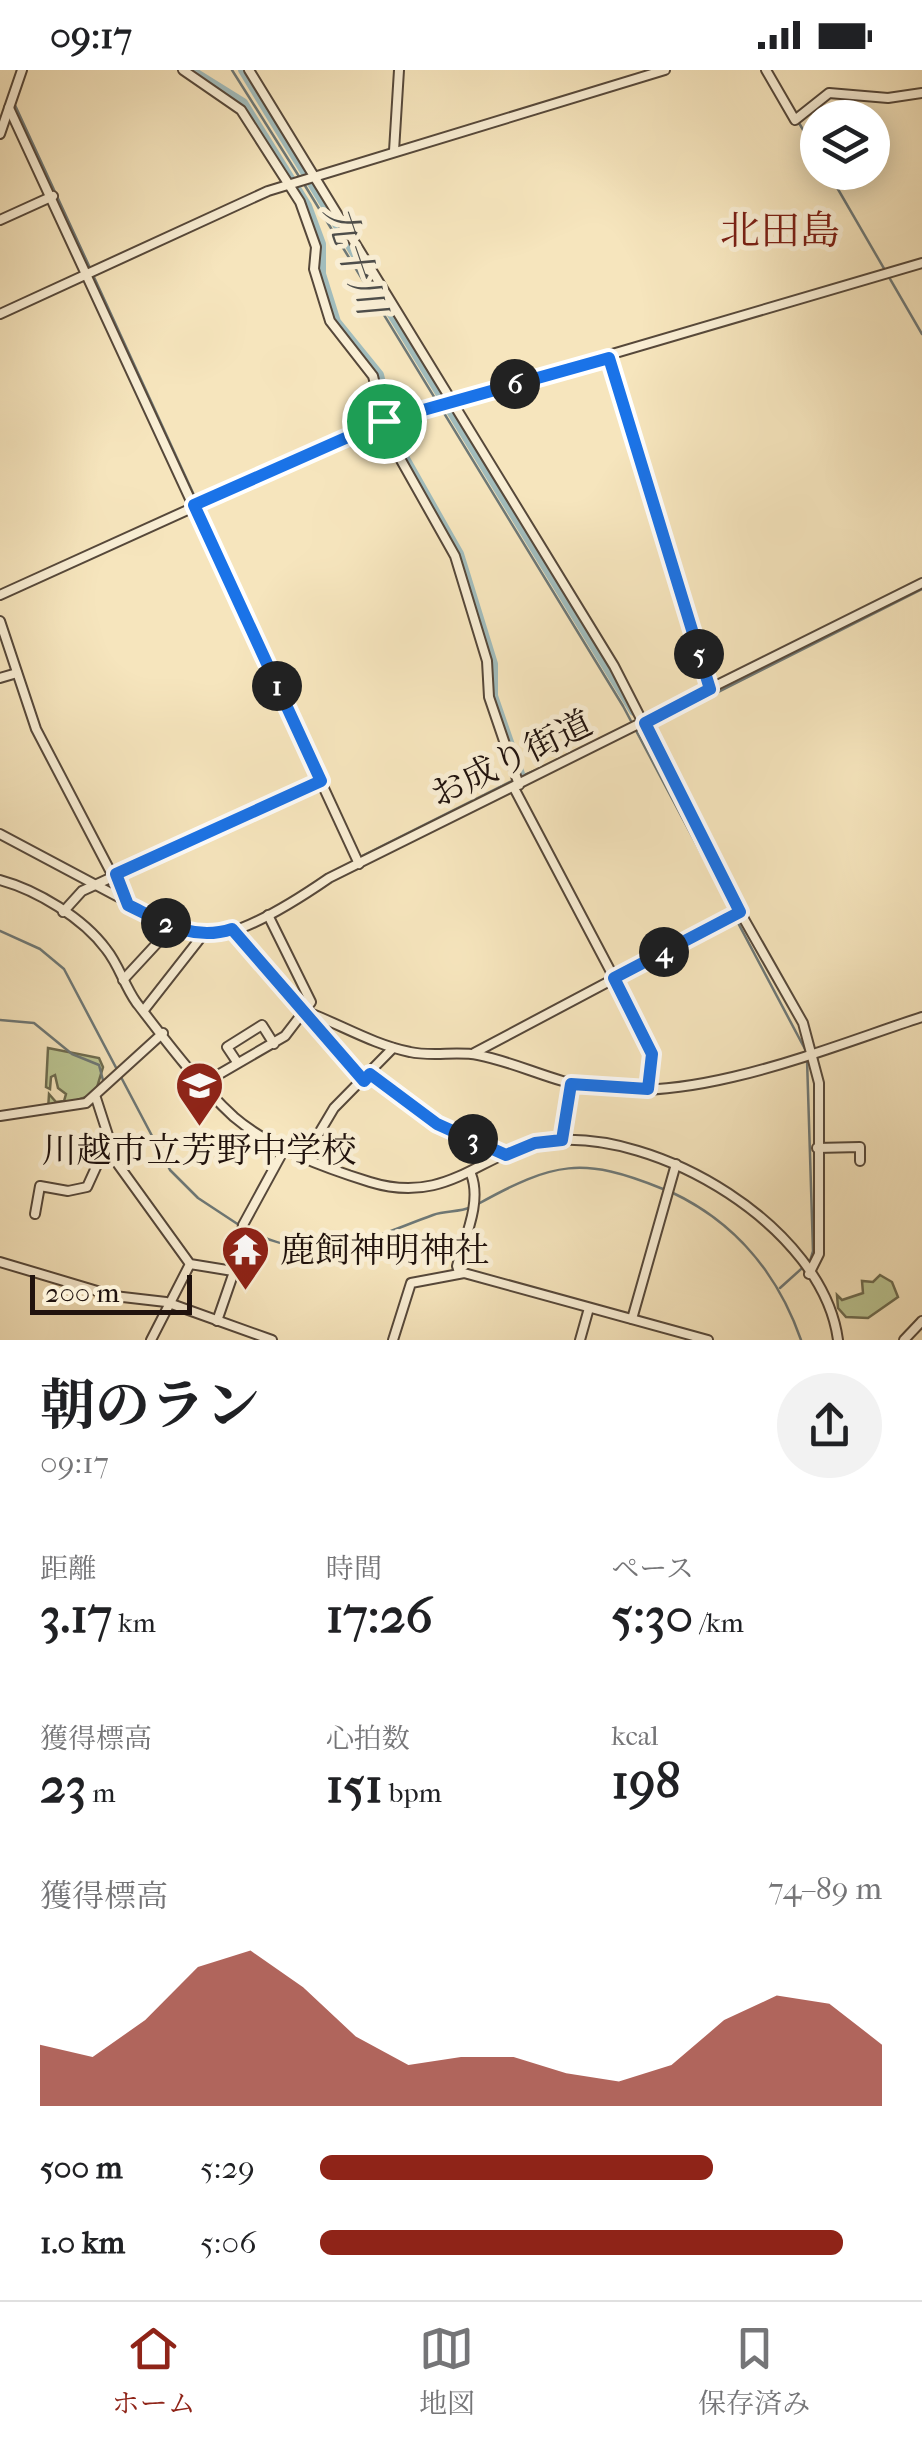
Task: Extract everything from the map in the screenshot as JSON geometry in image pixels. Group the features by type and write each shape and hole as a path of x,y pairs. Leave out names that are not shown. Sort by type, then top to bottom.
{"street":[{"path":"0,134 22,70"},
{"path":"182,70 241,110 288,185 316,247 314,270 330,321 373,376 384,421 455,556 488,660 489,697 517,787 652,1054 648,1089"},
{"path":"249,70 645,723 740,912 803,1024 820,1092 818,1254 809,1274"},
{"path":"394,151 399,70"},
{"path":"0,314 288,185 665,70"},
{"path":"766,70 795,120 828,93 888,98 922,94"},
{"path":"9,108 359,864"},
{"path":"0,220 53,196"},
{"path":"0,595 384,421 454,404 922,263"},
{"path":"609,358 710,689"},
{"name":"お成り街道","path":"202,936 268,914 359,864 922,583"},
{"path":"0,624 36,730 116,874 128,905"},
{"path":"0,678 17,672"},
{"path":"63,912 76,895 92,885 321,781"},
{"path":"0,834 128,905 202,936 144,1010"},
{"path":"0,880 41,896 106,948 144,1010 204,1083 242,1124 285,1148 372,1183 396,1187 442,1184 535,1143 562,1140 626,1145 676,1164 746,1204 809,1274 831,1312 838,1340"},
{"path":"473,1054 740,912"},
{"path":"204,1083 274,1044 304,1013 310,998 268,914"},
{"path":"123,980 172,926"},
{"path":"232,929 240,943 256,954 304,1013 367,1078 437,1124 506,1155"},
{"path":"304,1013 393,1048 434,1055 473,1054 571,1084 648,1089 813,1055 922,1017"},
{"path":"237,1062 227,1046 262,1025 274,1044"},
{"path":"0,1116 64,1110 96,1098 163,1033"},
{"path":"306,1155 334,1108 393,1048"},
{"path":"562,1140 571,1084"},
{"path":"96,1098 106,1120 108,1141 126,1176 190,1264 233,1272"},
{"path":"35,1214 40,1186 87,1188 108,1141"},
{"path":"817,1148 860,1147 860,1161"},
{"path":"216,1320 249,1210 285,1148"},
{"path":"632,1320 676,1164"},
{"path":"459,1272 457,1266 474,1211 476,1187 471,1174"},
{"path":"0,1262 114,1296 170,1303 272,1340"},
{"path":"151,1340 190,1264"},
{"path":"393,1340 411,1283 459,1272 708,1340"},
{"path":"580,1340 588,1308"},
{"path":"904,1340 922,1321"}],"green space":[{"path":"48,1048 99,1058 103,1067 95,1094 48,1110 49,1094 56,1102 64,1101 66,1094 58,1088 55,1075 51,1077 50,1089 46,1087"},
{"path":"880,1275 892,1282 898,1297 868,1318 846,1317 838,1308 837,1295 842,1300 863,1293 862,1281 873,1282"}],"waterway":[{"name":"九十川","path":"190,70 243,103 307,206 321,244 321,274 336,322 379,375 395,441 459,554 493,664 493,696 521,777"},
{"path":"232,70 300,178"},
{"path":"243,70 634,711"},
{"path":"14,103 90,268"},
{"path":"304,184 623,706 806,1051"},
{"path":"838,190 922,334"},
{"path":"93,275 360,857 514,780"},
{"path":"650,721 659,722 922,589"},
{"path":"522,776 551,764"},
{"path":"0,931 40,949 64,969 170,1170 198,1198 239,1225"},
{"path":"0,1020 34,1023 72,1054 99,1065 104,1084"},
{"path":"874,1037 922,1021"},
{"path":"780,1288 810,1261 813,1251 807,1059"},
{"path":"478,1204 528,1179 569,1168 611,1172 663,1189"},
{"path":"671,1192 715,1218 751,1252 780,1293 801,1340"},
{"path":"246,1229 296,1247 341,1246 438,1213 471,1207"}],"place":[{"name":"川越市立芳野中学校","path":"199,1128"},
{"name":"鹿飼神明神社","path":"245,1292"}],"district":[{"name":"北田島","path":"780,231"}],"route":[{"path":"609,358 710,689 645,723 740,912 614,978 649,1044 652,1054 648,1089 624,1091 571,1084 562,1140 535,1143 506,1155 437,1124 370,1074 364,1081 303,1015 304,1010 256,954 240,943 232,929 202,936 172,926 128,905 116,874 321,781 194,505 384,421 609,358"}]}
